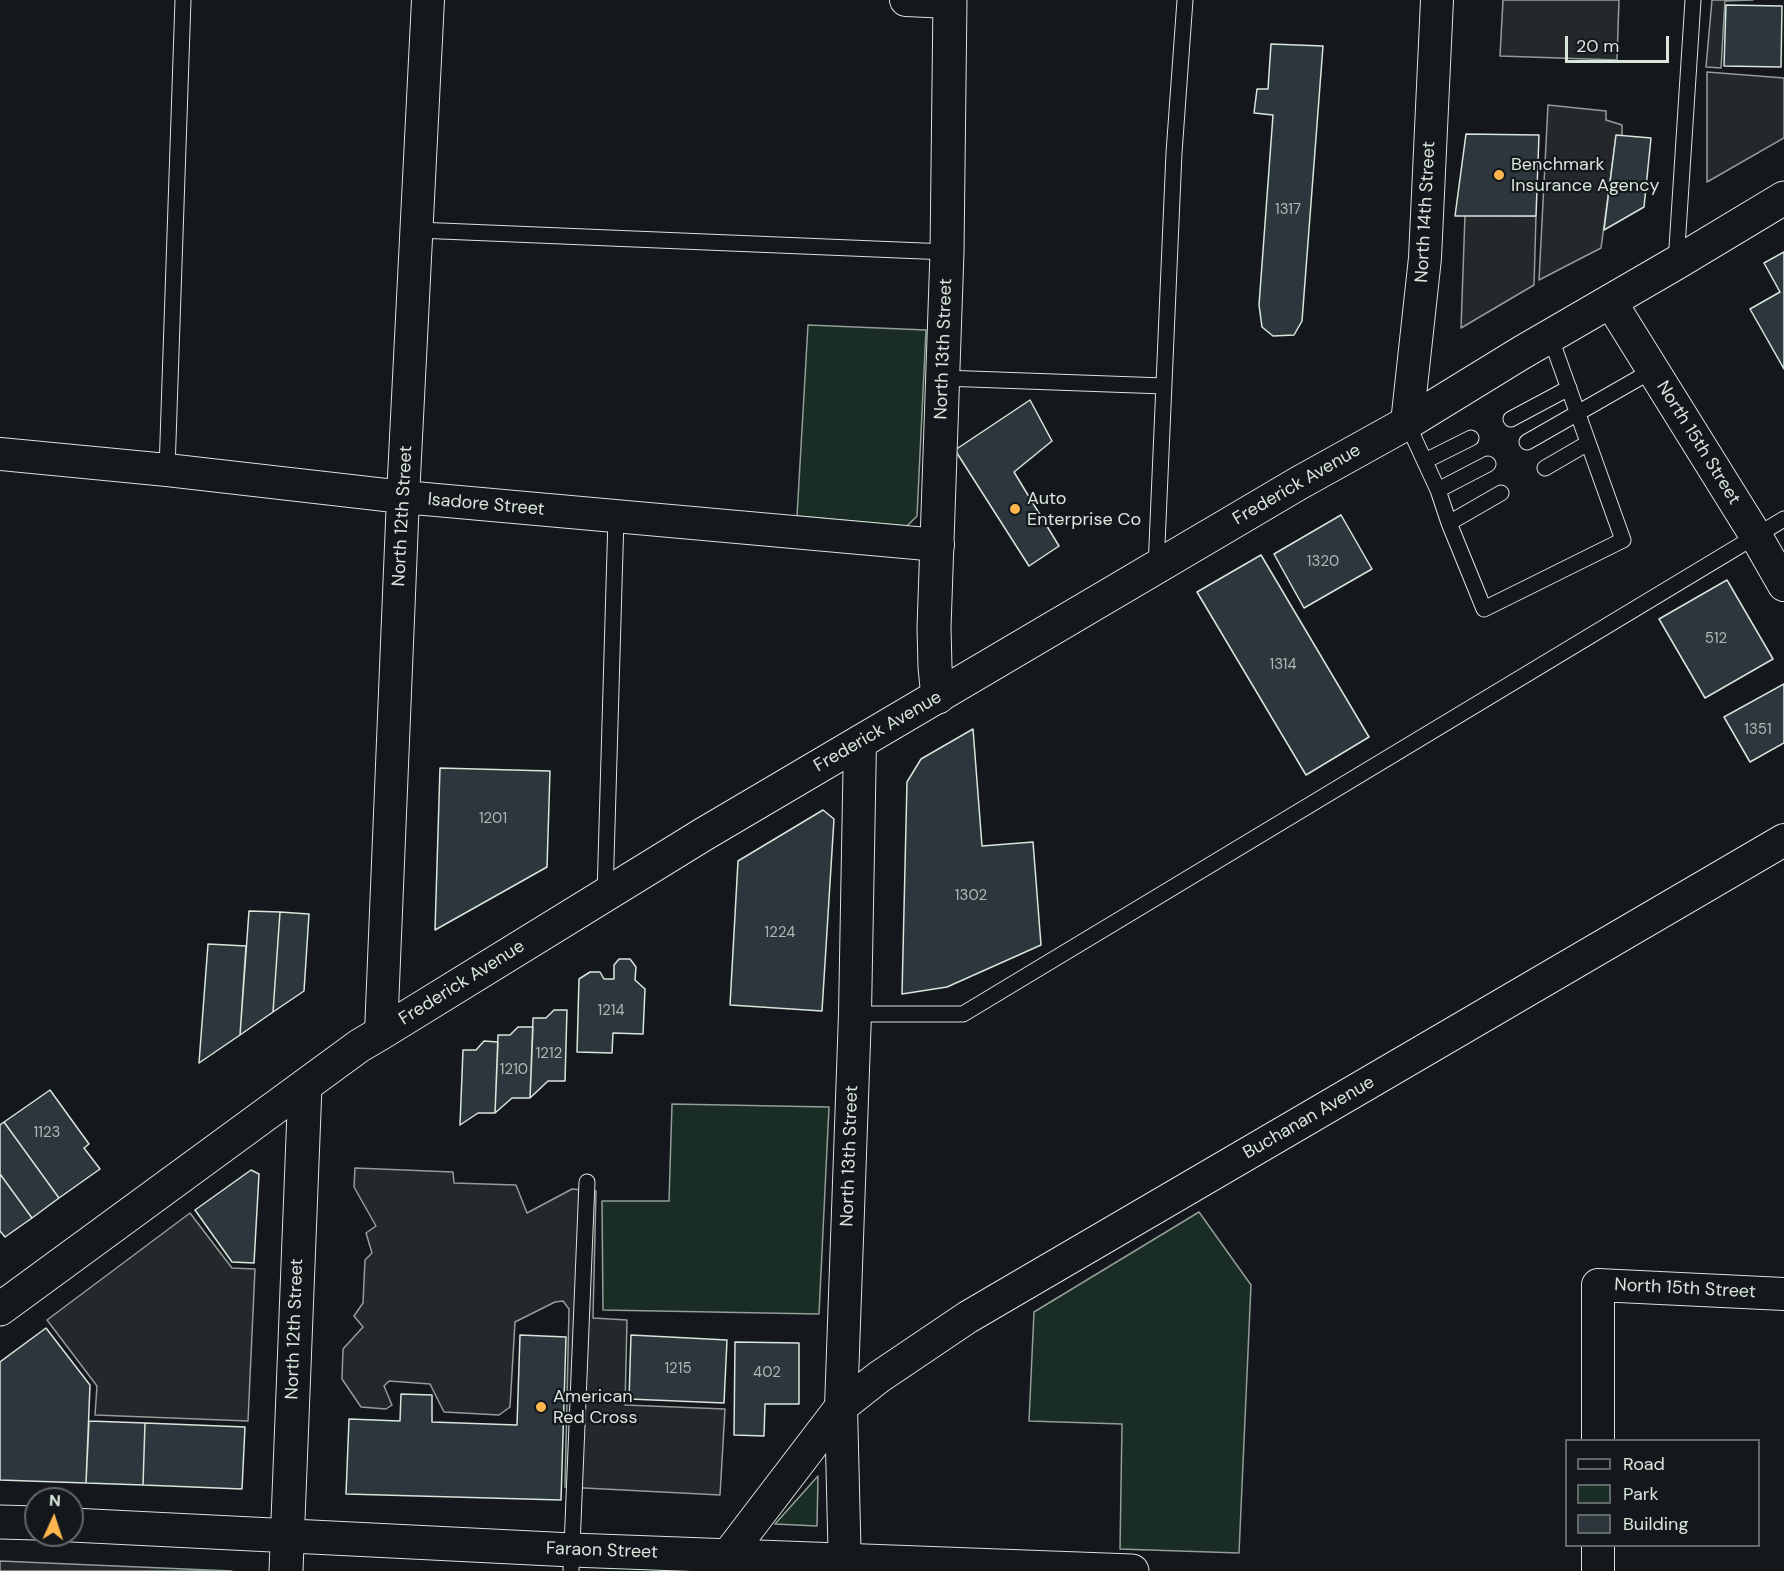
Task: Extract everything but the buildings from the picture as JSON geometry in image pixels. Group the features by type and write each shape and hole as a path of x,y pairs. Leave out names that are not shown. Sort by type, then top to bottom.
{"main road":[{"name":"North 13th Street","path":"938,697 934,639 947,252 950,1"},
{"name":"Frederick Avenue","path":"0,1309 381,1033 704,834 1299,483 1407,423 1521,352 1784,198"},
{"name":"North 12th Street","path":"286,1571 305,1086"},
{"path":"0,1522 24,1523"},
{"name":"Faraon Street","path":"84,1526 287,1536 572,1560 728,1555 845,1566 1132,1571"}],"street":[{"name":"North 12th Street","path":"381,1033 403,497 428,0"},
{"path":"906,0 950,1"},
{"name":"North 14th Street","path":"1407,423 1425,258 1437,0"},
{"name":"North 15th Street","path":"1610,301 1784,585"},
{"name":"Isadore Street","path":"0,454 167,470 403,497 938,545"},
{"name":"North 13th Street","path":"845,1566 841,1407 855,1014 860,742"},
{"name":"Buchanan Avenue","path":"728,1555 841,1407 879,1377 968,1317 1784,840"},
{"name":"North 15th Street","path":"1598,1439 1598,1285 1784,1294"},
{"path":"1598,1547 1598,1571"}],"lane":[{"path":"167,470 183,0"},
{"path":"1156,568 1174,153 1185,0"},
{"path":"1676,263 1693,0"},
{"path":"417,230 947,252"},
{"path":"1407,423 1438,490 1484,609 1623,540 1550,336"},
{"path":"1527,442 1653,370"},
{"path":"943,378 1164,386"},
{"path":"1511,419 1569,388"},
{"path":"1425,462 1471,438"},
{"path":"1545,468 1588,443"},
{"path":"1438,490 1488,464"},
{"path":"1449,523 1501,493"},
{"path":"605,895 616,517"},
{"path":"855,1014 963,1014 1784,519"},
{"path":"572,1560 587,1182"}],"green space":[{"path":"808,325 926,330 917,516 907,526 797,516"},
{"path":"672,1104 829,1107 819,1314 603,1310 602,1201 669,1201"},
{"path":"1199,1212 1251,1285 1239,1553 1120,1549 1122,1424 1029,1421 1034,1312"},
{"path":"818,1476 817,1526 775,1524"}],"shaded area":[{"path":"1503,0 1619,0 1617,60 1500,56"},
{"path":"1712,0 1753,0 1725,1 1721,68 1706,67"},
{"path":"1707,72 1784,78 1784,138 1707,182"},
{"path":"1548,105 1606,111 1606,120 1622,125 1622,136 1616,136 1601,248 1539,280"},
{"path":"1465,215 1536,216 1534,285 1461,328"},
{"path":"355,1168 453,1172 454,1183 516,1185 527,1213 572,1189 596,1191 593,1318 627,1320 625,1405 725,1409 720,1495 565,1487 569,1309 563,1301 555,1302 515,1322 510,1407 499,1415 444,1412 430,1384 389,1381 384,1386 392,1405 386,1409 361,1407 342,1379 343,1349 363,1327 354,1316 363,1303 365,1260 372,1253 366,1233 376,1226 354,1187"},
{"path":"190,1213 232,1268 255,1269 248,1421 95,1415 97,1386 47,1320"},
{"path":"0,1561 232,1571 0,1571"}],"place":[{"name":"Benchmark Insurance Agency","path":"1499,175"},
{"name":"Auto Enterprise Co","path":"1015,509"},
{"name":"American Red Cross","path":"541,1407"}]}
